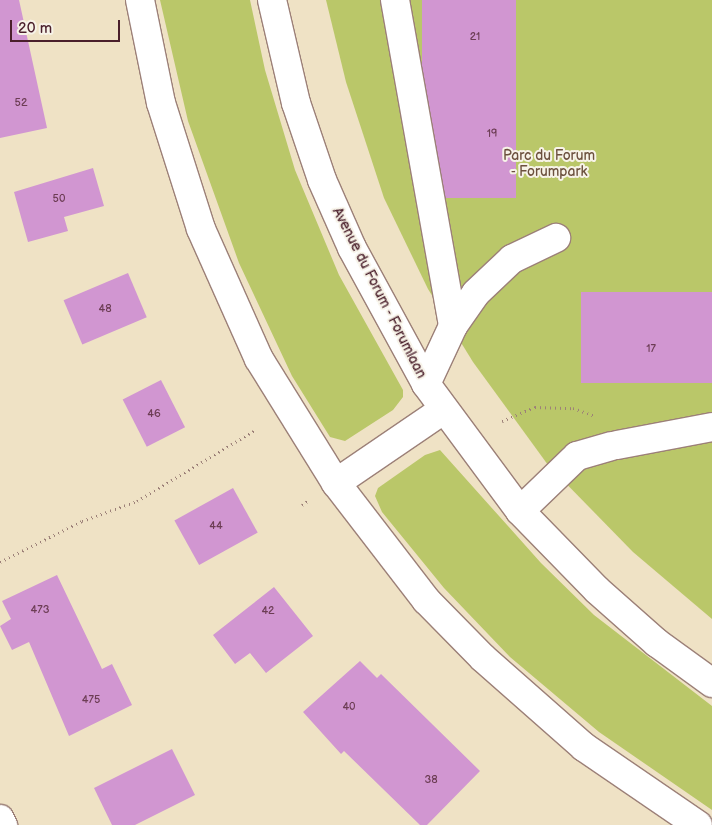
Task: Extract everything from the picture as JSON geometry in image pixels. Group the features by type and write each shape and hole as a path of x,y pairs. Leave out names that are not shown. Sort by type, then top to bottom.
{"street":[{"path":"140,0 161,103 201,229 259,359 336,483 426,600 483,658 584,747 698,825"},
{"name":"Avenue du Forum - Forumlaan","path":"272,0 296,102 322,180 352,248 426,384 443,410 520,510 596,590 657,644 712,683"},
{"path":"395,0 453,326"},
{"path":"426,384 453,326 498,270 528,249 556,238"},
{"path":"336,483 443,410"},
{"path":"520,510 577,456 614,445 712,427"},
{"path":"0,819 3,825"}],"path":[{"path":"502,421 522,410 547,407 586,411 604,418"},
{"path":"0,562 82,521 137,501 255,430"}],"green space":[{"path":"160,0 250,0 265,70 295,170 339,275 403,390 403,397 393,410 345,441 330,437 292,376 239,263 188,121"},
{"name":"Parc du Forum - Forumpark","path":"326,0 712,0 712,619 633,552 548,465 473,362 428,289 384,198 346,82"},
{"path":"440,450 541,563 594,615 712,706 712,810 599,732 510,657 444,588 382,512 375,496 378,488 425,455"}],"building":[{"path":"0,0 19,0 47,128 0,138"},
{"path":"422,0 516,0 516,198 422,198"},
{"path":"93,168 104,206 64,217 68,231 28,242 14,192"},
{"path":"128,273 147,317 82,345 64,300"},
{"path":"581,292 712,292 712,383 581,383"},
{"path":"161,380 185,427 147,447 123,400"},
{"path":"233,488 258,533 199,565 174,520"},
{"path":"57,575 102,669 112,664 132,705 69,736 29,642 12,650 0,626 11,619 2,601"},
{"path":"274,587 313,636 266,673 250,653 235,664 213,635"},
{"path":"360,661 377,678 381,674 480,771 427,825 420,825 344,751 341,754 303,712"},
{"path":"172,749 195,795 135,825 112,825 94,788"}]}
